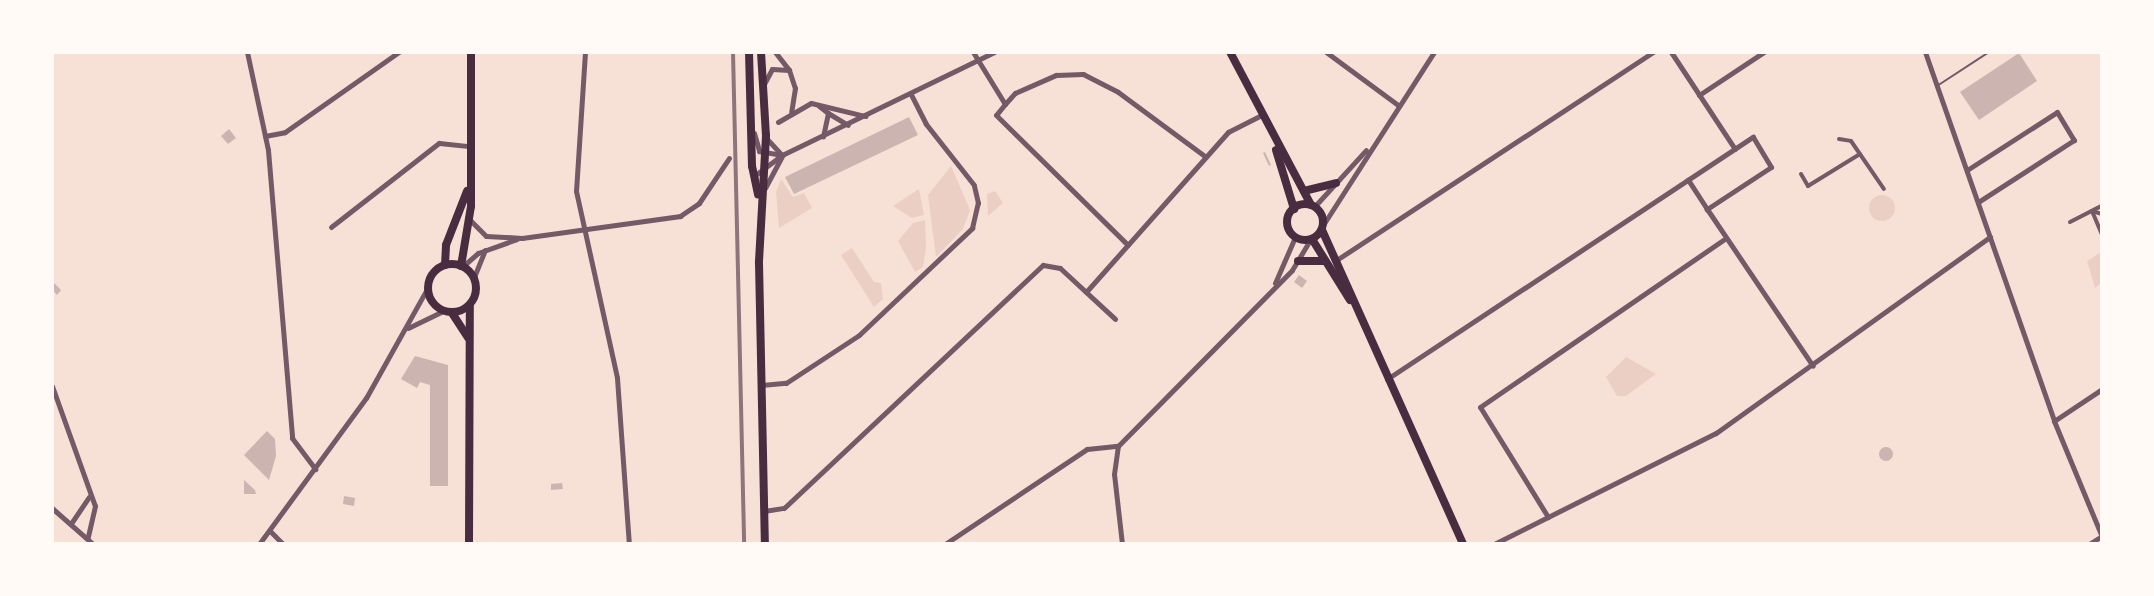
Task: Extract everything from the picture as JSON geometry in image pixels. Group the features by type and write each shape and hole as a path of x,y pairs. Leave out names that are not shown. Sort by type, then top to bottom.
{"main road":[{"path":"462,266 470,219 468,188 471,52"},
{"path":"749,52 753,177 760,201"},
{"path":"761,52 766,136 760,201 765,543"},
{"path":"1230,52 1260,116 1305,191 1338,259 1350,300 1385,380 1463,543"},
{"path":"1275,144 1294,209 1287,223 1295,237 1311,239"},
{"path":"1305,191 1336,183"},
{"path":"446,265 446,245 468,188"},
{"path":"1294,209 1312,206"},
{"path":"1311,239 1322,227"},
{"path":"1311,239 1350,300"},
{"path":"1298,261 1325,261"},
{"path":"469,543 470,304 476,291 474,277 462,266 446,265 431,274 427,289 442,311 453,313 470,304"},
{"path":"453,313 470,342"}],"street":[{"path":"247,52 265,136 292,442 315,469"},
{"path":"265,136 285,132 399,52"},
{"path":"585,52 575,172 582,229 617,378 629,543"},
{"path":"775,52 789,70 795,88 791,112"},
{"path":"973,52 1005,104"},
{"path":"753,177 782,155 866,117 994,52"},
{"path":"1326,52 1398,105"},
{"path":"1322,227 1373,142 1434,52"},
{"path":"1338,259 1653,52"},
{"path":"1671,52 1735,149"},
{"path":"1699,95 1764,52"},
{"path":"1925,52 2054,421 2101,536 2089,543"},
{"path":"764,84 772,69 789,70"},
{"path":"1128,245 996,115 1005,104 1015,93 1056,75 1083,74 1118,92 1206,157"},
{"path":"761,385 786,383 859,335 972,228 978,203 974,185 926,124 911,94"},
{"path":"778,122 791,112 815,104 866,117"},
{"path":"815,104 848,125"},
{"path":"1967,170 2057,112 2074,140 1978,202"},
{"path":"823,136 828,113"},
{"path":"1086,292 1231,129 1260,116"},
{"path":"751,119 757,148 764,154 782,155"},
{"path":"766,136 782,155"},
{"path":"1385,380 1753,137 1771,167 1707,208"},
{"path":"1839,139 1851,141 1884,189"},
{"path":"1312,206 1373,142"},
{"path":"331,227 439,143 470,146"},
{"path":"1800,174 1808,186 1860,154"},
{"path":"760,201 782,155"},
{"path":"462,266 485,250 522,238 689,212 729,158"},
{"path":"1688,180 1812,366"},
{"path":"2070,222 2102,206"},
{"path":"2092,211 2102,214"},
{"path":"2092,211 2102,235"},
{"path":"470,219 486,236 522,238"},
{"path":"1274,285 1295,237"},
{"path":"1494,543 1703,441 1812,366 1990,237"},
{"path":"1548,517 1480,407 1726,238"},
{"path":"1122,543 1114,474 1118,446 1298,261 1311,239"},
{"path":"474,277 485,250"},
{"path":"764,511 784,508 1040,267 1056,265 1114,319"},
{"path":"259,543 315,469 408,328 427,289"},
{"path":"408,328 442,311"},
{"path":"52,386 95,511 88,537"},
{"path":"2054,421 2102,389"},
{"path":"945,543 1087,449 1118,446"},
{"path":"72,522 89,496"},
{"path":"52,508 72,522 93,543"},
{"path":"270,531 283,543"}],"lane":[{"path":"1937,86 1989,52"}],"shaded area":[{"path":"951,166 970,210 963,229 936,257 928,195"},
{"path":"781,179 793,197 804,193 812,208 779,228 776,192"},
{"path":"919,189 924,215 912,218 893,206"},
{"path":"995,191 1003,203 988,216 987,194"},
{"path":"1882,195 1891,199 1895,208 1891,217 1882,221 1873,217 1869,208 1873,199"},
{"path":"925,220 926,248 923,267 915,272 898,241 913,223"},
{"path":"852,248 874,282 881,283 883,299 874,307 841,255"},
{"path":"2101,252 2101,283 2095,288 2087,261"},
{"path":"1626,357 1656,374 1626,396 1617,396 1606,377"}],"building":[{"path":"2019,53 2037,81 1979,120 1960,92"},
{"path":"909,117 918,135 794,194 785,177"},
{"path":"229,129 236,138 228,144 221,136"},
{"path":"1265,152 1271,165 1269,166 1263,153"},
{"path":"1299,275 1307,281 1302,288 1294,282"},
{"path":"52,281 61,290 57,295 52,289"},
{"path":"415,356 448,365 448,486 430,486 430,385 420,382 417,388 401,379"},
{"path":"267,431 275,439 276,456 269,480 244,455"},
{"path":"1886,447 1891,449 1893,454 1891,459 1886,461 1881,459 1879,454 1881,449"},
{"path":"244,480 255,490 256,494 244,494"},
{"path":"562,483 563,489 551,490 551,484"},
{"path":"344,496 355,498 354,506 343,504"}],"railway":[{"path":"733,52 744,544"}]}
